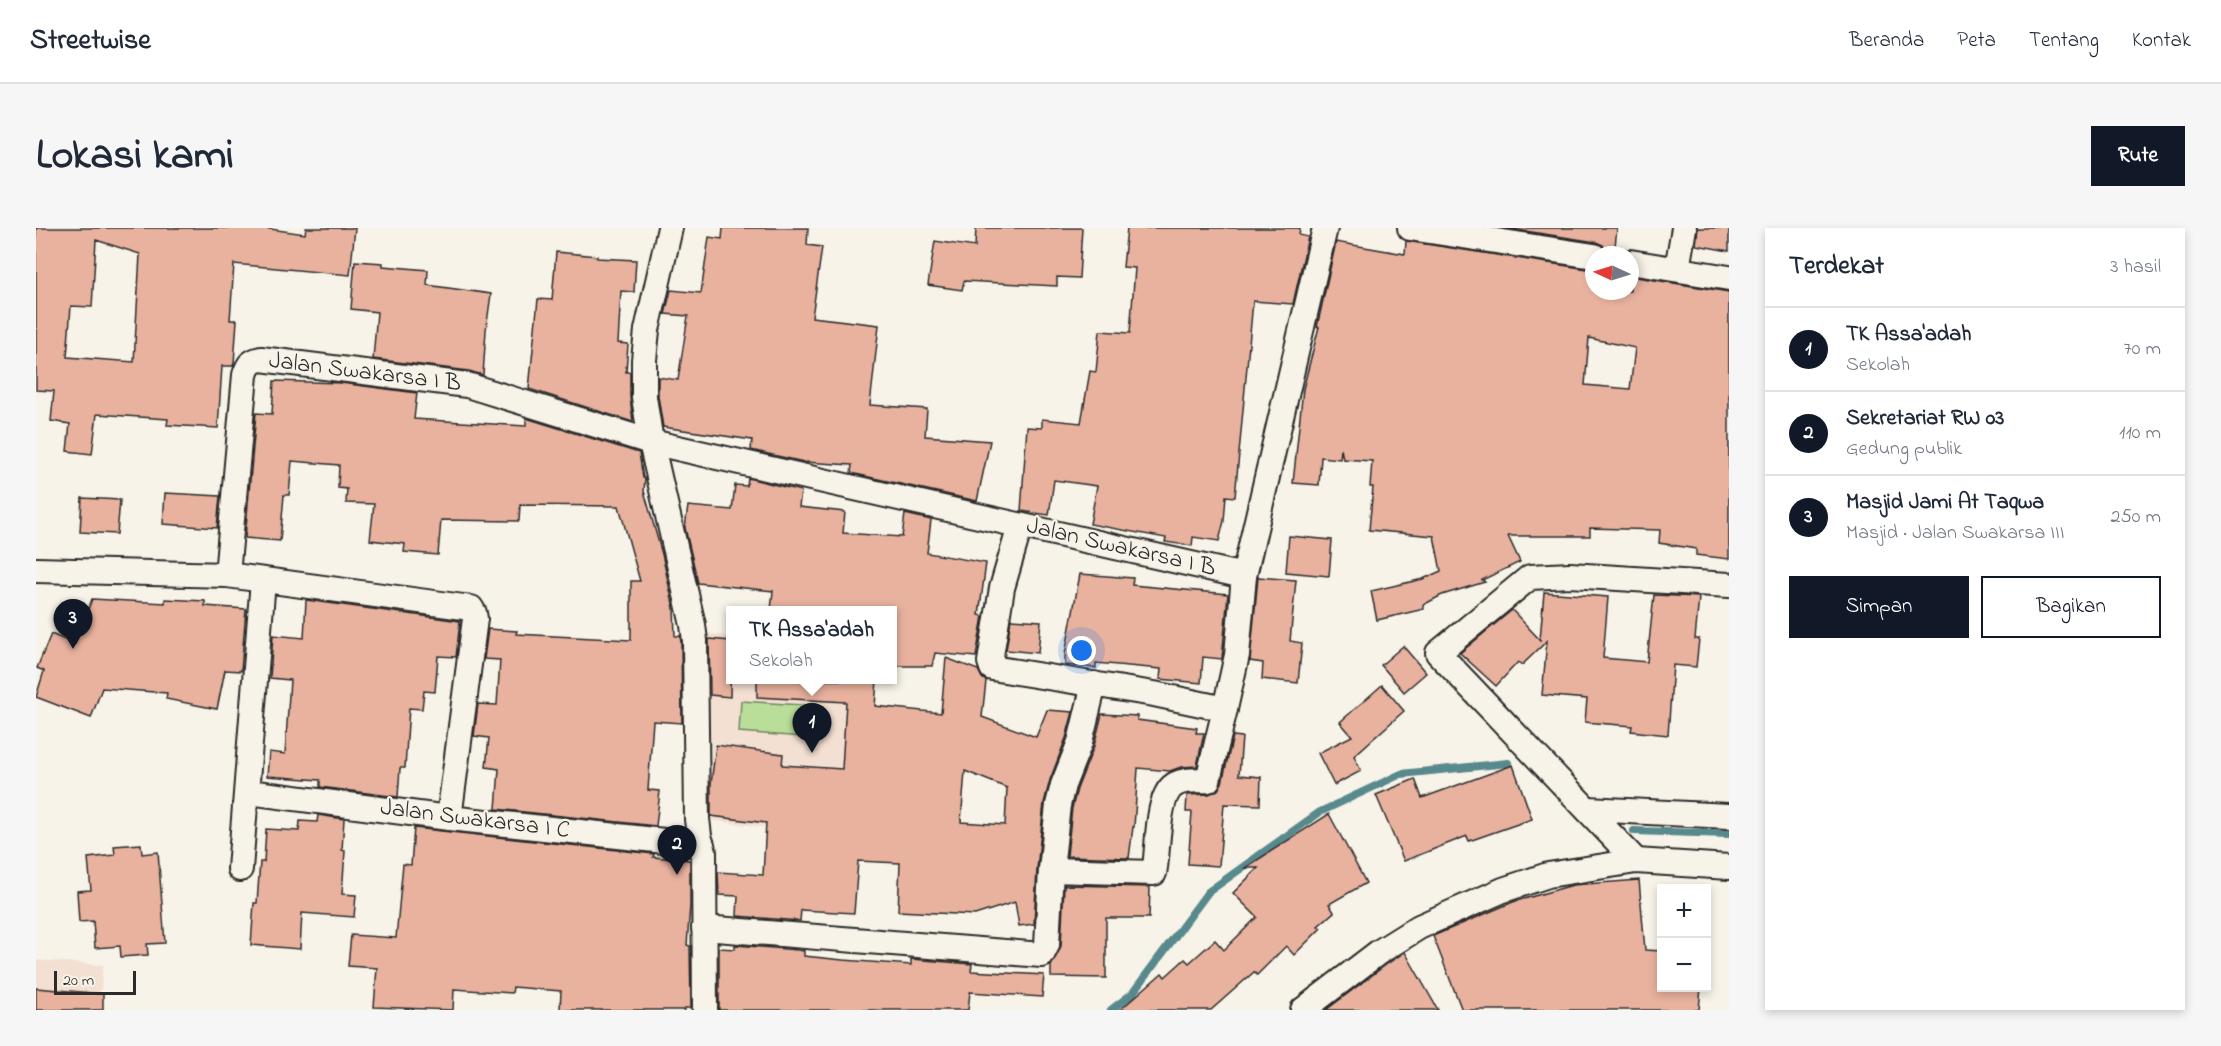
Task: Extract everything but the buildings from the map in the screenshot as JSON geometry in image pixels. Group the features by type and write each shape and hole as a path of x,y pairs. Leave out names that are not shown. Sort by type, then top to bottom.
{"street":[{"path":"670,228 647,330 644,398 651,442 693,625 697,819 704,852 705,1010"},
{"name":"Jalan Swakarsa I B","path":"227,575 245,375 247,367 253,361 261,359 467,385 651,442 1244,576 1325,228"},
{"path":"1410,228 1585,255"},
{"path":"1677,269 1684,228"},
{"path":"1639,263 1729,278"},
{"path":"1020,526 1002,588 990,666 994,670 1154,694 1225,710"},
{"path":"36,570 227,575 467,606 474,613 449,818"},
{"path":"1636,861 1438,653 1530,577 1570,575 1729,585"},
{"path":"1051,870 1154,873 1161,815 1167,794 1176,783 1208,780 1237,655 1244,576"},
{"path":"240,869 248,792 263,580"},
{"path":"704,928 1039,956 1045,953 1058,805 1063,785 1080,742 1094,684"},
{"name":"Jalan Swakarsa I C","path":"248,792 449,818 702,845"},
{"path":"1587,809 1729,816"},
{"path":"1303,1010 1379,952 1419,927 1503,890 1548,875 1636,861 1729,867"}],"shaded area":[{"path":"707,633 726,636 726,684 877,684 874,816 778,829 701,819"},
{"path":"36,960 103,965 99,1010 36,1010"}],"green space":[{"path":"741,701 817,706 815,738 739,732"}],"waterway":[{"path":"1111,1010 1132,994 1208,892 1320,812 1401,774 1508,763"},
{"path":"1634,831 1729,834"}],"place":[{"name":"Masjid Jami At Taqwa","path":"73,649"},
{"name":"TK Assa'adah","path":"812,753"},
{"name":"Sekretariat RW 03","path":"677,875"}]}
